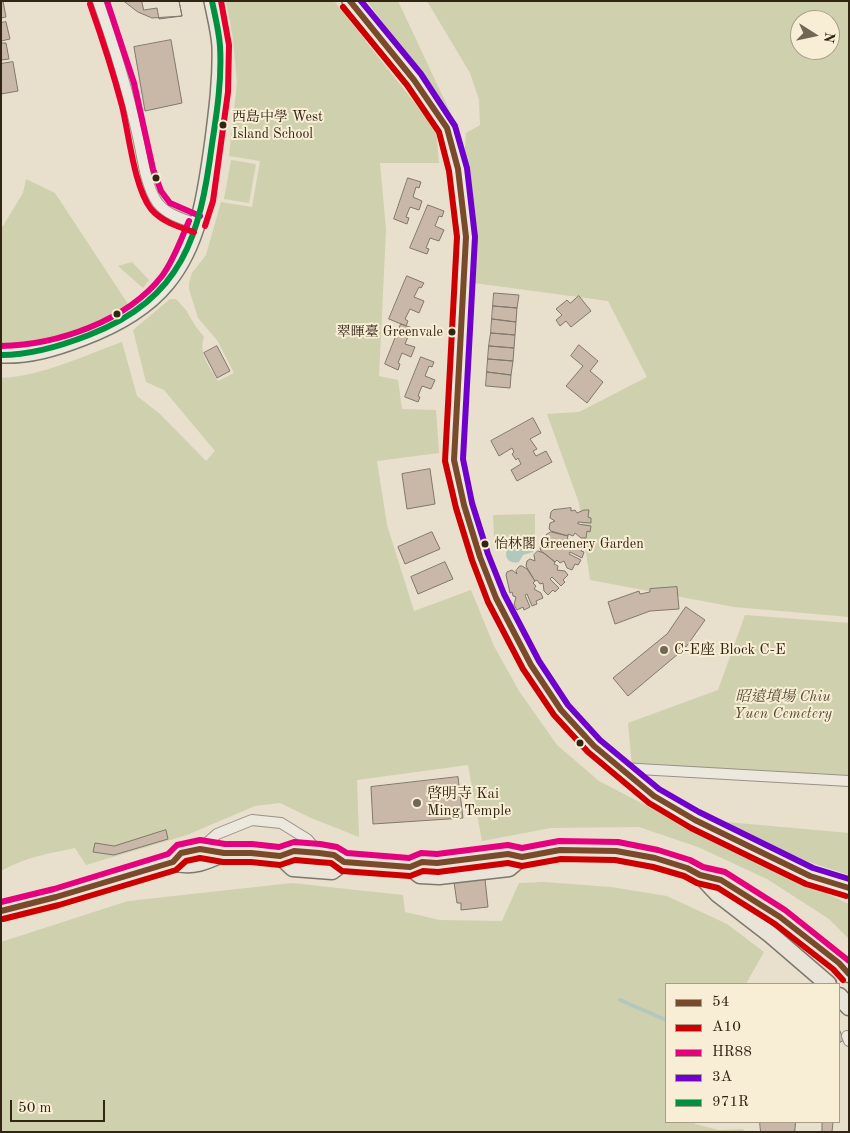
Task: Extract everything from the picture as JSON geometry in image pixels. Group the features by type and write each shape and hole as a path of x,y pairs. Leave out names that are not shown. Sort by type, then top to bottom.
{"main road":[{"path":"1,911 56,897 173,862 181,853 200,849 224,853 251,852 280,856 294,851 319,853 334,855 344,862 410,867 420,875 439,876 509,868 522,857 560,850 616,851 655,858 687,868 700,875 721,880 780,917 839,963 849,974"},
{"path":"173,862 184,866 201,863 224,853"},
{"path":"280,856 293,868 332,871 344,862"},
{"path":"700,875 718,894 771,935 827,983"},
{"path":"840,997 849,1007"}],"street":[{"path":"98,1 113,44 152,192 164,209 197,224"},
{"path":"1,355 15,356 50,350 94,334 129,316 150,301 172,277 183,259 204,200 219,92 220,46 212,1"},
{"path":"350,1 414,80 447,128 458,169 466,237 454,460 464,505 480,557 496,598 531,665 562,710 594,746 654,796 695,820 810,876 849,888"},
{"path":"620,768 849,781"},
{"path":"200,849 217,834 252,820 281,823 308,838 319,853"}],"green space":[{"path":"226,1 334,1 436,130 439,163 380,163 386,230 379,376 398,380 402,409 436,410 439,453 377,461 387,525 414,611 471,590 494,646 519,691 557,745 599,781 716,842 849,904 849,939 829,919 767,879 698,847 639,827 551,828 482,841 468,765 357,780 359,837 311,818 280,803 255,806 187,835 86,865 75,848 27,859 1,871 1,378 47,369 122,342 137,396 160,414 206,461 215,451 164,390 146,382 133,330 170,299 176,299 186,310 204,337 204,355 218,381 234,373 217,340 198,318 189,289 192,273 206,255 221,202 252,207 260,161 229,156 237,83 233,39"},
{"path":"367,1 398,1 453,118"},
{"path":"427,1 849,1 849,617 734,607 590,580 579,503 547,414 579,412 647,377 608,301 474,283 476,237 464,161 466,133 480,125 479,100 470,73"},
{"path":"231,160 256,164 249,203 224,199"},
{"path":"26,179 55,193 128,304 103,322 56,339 1,345 1,226 3,226 23,193"},
{"path":"132,262 149,280 143,288 118,266"},
{"path":"535,514 535,536 494,537 493,515"},
{"name":"昭遠墳場 Chiu Yuen Cemetery","path":"745,615 849,623 849,775 632,766 628,723 718,690"},
{"path":"715,821 849,833 849,875 809,862"},
{"path":"544,882 611,887 667,896 727,924 764,952 747,983 665,983 665,1123 694,1123 719,1130 742,1129 747,1132 1,1132 1,942 128,901 292,883 403,895 405,912 440,920 502,921 519,883"}],"shaded area":[{"path":"517,544 530,546 533,552 523,555 519,562 515,563 507,559 506,554 508,547"}],"building":[{"path":"1,1 3,1 6,17 1,18"},
{"path":"124,1 179,1 182,16 152,18 138,12"},
{"path":"142,1 179,1 182,16 159,19 157,8 144,10"},
{"path":"6,22 10,39 1,41 1,23"},
{"path":"171,40 182,103 145,111 134,47"},
{"path":"1,43 6,43 9,59 1,60"},
{"path":"13,62 18,91 1,94 1,64"},
{"path":"408,178 421,182 419,188 416,187 413,197 422,201 419,210 410,207 406,217 409,218 407,224 394,219"},
{"path":"428,205 444,211 442,217 439,216 435,226 444,230 439,241 430,238 426,248 429,249 427,254 410,248"},
{"path":"407,276 424,283 421,288 419,287 414,297 424,301 419,313 410,309 405,319 408,321 406,326 389,319"},
{"path":"494,293 519,295 517,308 493,306"},
{"path":"579,296 591,311 571,327 566,321 560,326 556,320 562,315 556,309 567,300 570,303"},
{"path":"493,306 517,308 516,322 492,319"},
{"path":"492,319 516,322 515,335 491,333"},
{"path":"401,324 415,329 412,335 409,334 405,344 415,347 411,357 402,353 398,363 400,364 398,370 385,364"},
{"path":"491,333 515,335 514,348 489,346"},
{"path":"579,345 598,361 590,371 603,382 587,403 566,386 583,366 571,356"},
{"path":"217,346 230,371 217,378 204,353"},
{"path":"489,346 514,348 513,361 488,359"},
{"path":"421,357 434,362 432,367 429,366 425,376 435,380 431,389 422,386 418,402 405,397"},
{"path":"488,359 513,361 511,375 487,372"},
{"path":"487,372 511,375 510,388 486,386"},
{"path":"533,418 541,433 530,439 537,449 533,451 536,456 546,451 552,462 517,481 511,470 521,464 518,458 516,460 512,454 514,452 512,448 499,456 491,441"},
{"path":"430,469 435,504 407,509 402,474"},
{"path":"571,508 571,511 575,510 577,513 589,510 588,517 591,518 591,523 578,522 578,524 591,526 590,532 587,531 586,538 581,538 575,533 573,536 568,534 568,536 549,529 550,523 555,521 550,518 553,510"},
{"path":"432,532 440,549 405,564 398,547"},
{"path":"551,532 568,536 567,539 571,540 572,543 580,542 584,545 581,551 584,552 582,558 570,552 569,554 581,560 578,565 575,564 572,570 567,568 564,561 560,563 557,560 555,562 541,551 540,548 543,543 549,543 545,538"},
{"path":"538,551 544,553 555,562 554,564 558,566 557,570 565,571 568,575 563,580 565,582 561,586 552,577 550,579 559,588 555,592 553,590 548,595 544,591 543,583 540,584 537,580 535,581 526,566 527,561 530,559 535,561 534,555"},
{"path":"445,562 453,579 418,594 411,577"},
{"path":"520,566 527,569 535,581 533,583 536,586 534,589 541,593 543,598 536,601 537,604 532,606 527,594 525,595 530,607 524,610 523,607 517,610 514,605 516,597 513,596 512,592 510,593 506,575 507,572 512,570 517,574 516,571"},
{"path":"677,587 679,609 650,611 615,624 608,602 639,591 640,594 650,592 650,589"},
{"name":"C-E座 Block C-E","path":"686,607 705,620 686,647 683,645 676,652 678,654 628,696 613,678 667,634"},
{"name":"啓明寺 Kai Ming Temple","path":"458,777 463,818 373,824 371,787"},
{"path":"166,830 168,839 114,855 93,852 95,843 114,846"},
{"path":"485,879 488,907 461,910 461,903 457,903 454,882"},
{"path":"840,1031 844,1040 840,1042"},
{"path":"760,1123 833,1123 832,1132 761,1132"},
{"path":"796,1123 822,1123 822,1132 795,1132"}],"waterway":[{"path":"620,1000 665,1020"}],"transit line":[{"name":"HR88","path":"107,1 134,83 153,169 161,191 170,203 200,216"},
{"name":"971R","path":"1,355 35,352 57,346 89,335 121,320 146,302 166,283 181,260 193,235 201,207 220,83 220,46 212,1"},
{"path":"205,226 213,201 228,92 229,45 221,1"},
{"name":"54","path":"350,1 414,80 447,128 458,169 466,237 454,460 464,505 480,557 496,598 531,665 561,710 594,746 654,796 695,820 810,876 849,888"},
{"name":"3A","path":"361,1 421,74 455,126 467,168 475,237 463,459 472,503 488,554 504,594 539,661 568,705 600,740 659,789 699,812 813,868 849,879"},
{"path":"90,4 119,93 136,174 145,199 155,214 194,232"},
{"name":"A10","path":"343,7 407,85 439,132 449,171 457,237 445,461 456,508 472,560 488,602 523,669 554,715 588,752 649,803 691,828 806,884 846,896"},
{"name":"HR88","path":"1,346 23,345 67,335 89,328 130,306 162,276 174,256 189,221"},
{"name":"HR88","path":"1,902 54,889 168,854 177,845 200,840 225,844 279,847 294,842 320,844 337,847 347,853 409,858 421,853 437,854 508,845 522,848 559,841 618,842 658,850 690,860 703,867 725,872 785,910 849,961"},
{"name":"54","path":"1,911 56,897 173,862 181,853 200,849 224,853 280,856 294,851 319,853 334,855 344,862 410,867 422,862 437,863 508,854 522,857 560,850 616,851 655,858 687,868 700,875 721,880 780,917 839,963 849,974"},
{"name":"A10","path":"3,919 59,905 176,870 186,861 200,858 223,862 280,865 295,860 331,863 342,871 410,876 423,871 438,872 508,863 522,866 561,859 615,860 653,867 684,876 697,883 718,888 775,924 833,969 843,980"}],"place":[{"name":"西島中學 West Island School","path":"223,125"},
{"name":"翠暉臺 Greenvale","path":"452,332"},
{"name":"怡林閣 Greenery Garden","path":"485,544"},
{"name":"C-E座 Block C-E","path":"664,650"},
{"name":"啓明寺 Kai Ming Temple","path":"417,803"}]}
